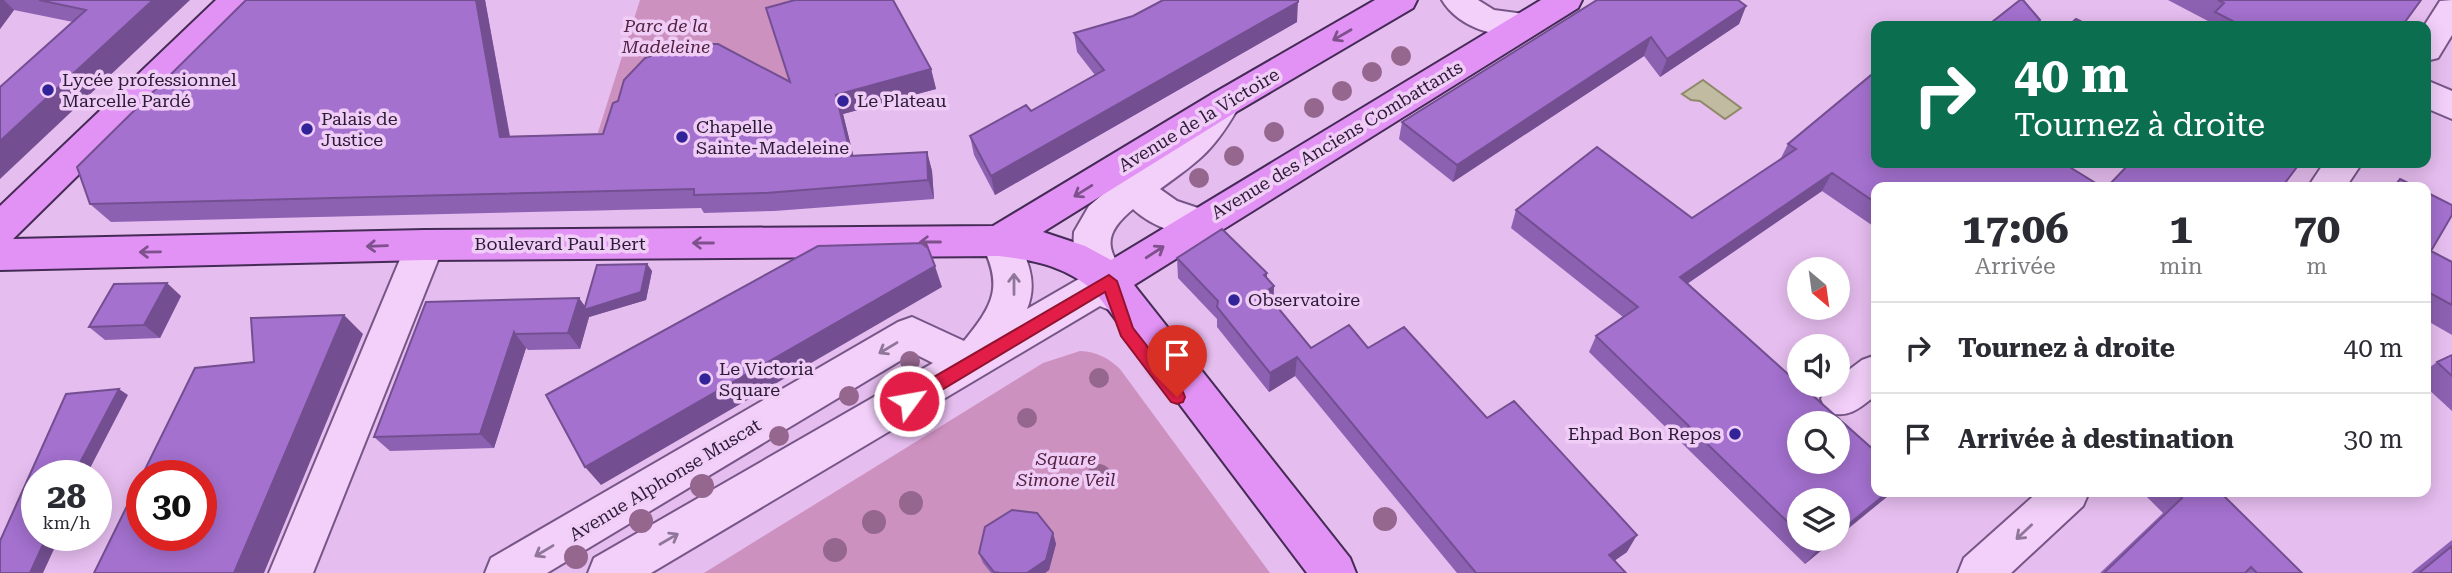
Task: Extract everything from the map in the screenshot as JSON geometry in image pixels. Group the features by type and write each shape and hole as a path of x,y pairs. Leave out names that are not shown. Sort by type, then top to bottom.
{"main road":[{"path":"0,229 236,0"},
{"name":"Avenue de la Victoire","path":"999,241 1224,103 1401,0"},
{"name":"Avenue des Anciens Combattants","path":"1109,281 1566,0"},
{"name":"Boulevard Paul Bert","path":"0,256 425,245 999,241 1032,244 1094,266 1109,281 1334,573"}],"street":[{"path":"1458,0 1465,8 1482,18 1504,24 1526,24"},
{"path":"2431,41 2452,9"},
{"path":"2431,96 2452,106"},
{"path":"1224,103 1198,143 1114,204 1094,229 1090,244 1094,258 1109,281 1126,331 1311,573"},
{"path":"1147,150 1138,176 1139,185 1147,199 1158,210 1200,223"},
{"path":"970,363 1004,320 1014,297 1014,271 999,241"},
{"path":"291,573 425,245"},
{"path":"610,573 1109,281"},
{"name":"Avenue Alphonse Muscat","path":"507,573 912,334 970,363"},
{"path":"1841,399 1871,376"},
{"path":"1980,573 2063,497"}],"green space":[{"name":"Parc de la Madeleine","path":"640,0 873,0 806,128 632,157 617,210 573,211"},
{"name":"Square Simone Veil","path":"1080,351 1102,356 1120,369 1270,573 704,573 1043,363"}],"shaded area":[{"path":"1703,80 1741,108 1725,119 1700,101 1691,100 1682,94"}],"building":[{"path":"39,0 153,0 0,141 0,87 86,10"},
{"path":"246,0 476,0 500,137 603,134 624,80 645,58 683,44 718,44 790,82 766,8 795,0 893,0 931,69 836,95 851,156 927,152 928,180 766,193 694,195 694,189 90,204 77,167"},
{"path":"1163,0 1298,2 991,176 970,136 1026,105 1031,111 1104,70 1074,33 1133,16"},
{"path":"1597,0 1738,0 1746,6 1667,59 1651,37 1457,165 1402,122"},
{"path":"2020,0 2023,0 2040,20 2039,21 1993,21"},
{"path":"2218,0 2421,0 2406,21 2232,21 2215,12 2224,3"},
{"path":"1871,75 1871,168 2071,168 2094,182 1871,182 1871,200 1832,173 1680,277 1787,373 1787,397 1814,397 1830,411 1787,411 1787,474 1850,474 1850,429 1871,448 1871,497 1882,497 1850,523 1850,488 1787,488 1787,521 1596,336 1638,307 1516,210 1597,147 1692,218 1796,149 1788,144"},
{"path":"2125,168 2296,168 2286,182 2112,182"},
{"path":"2431,194 2452,205 2452,215 2431,251"},
{"path":"1222,229 1267,273 1264,275 1274,286 1265,292 1311,348 1349,325 1368,348 1404,327 1487,418 1514,401 1637,535 1609,555 1626,573 1476,573 1297,357 1270,373 1217,307 1218,301 1177,258"},
{"name":"Le Victoria Square","path":"926,243 935,266 585,467 546,395 818,246"},
{"path":"2431,251 2452,262 2452,305 2431,294"},
{"path":"647,264 641,292 584,310 597,265"},
{"path":"167,283 144,325 89,327 114,284"},
{"path":"579,298 568,333 514,332 480,434 374,437 426,302"},
{"path":"344,315 234,573 94,573 105,551 112,551 112,536 126,508 126,551 217,551 217,460 150,460 195,368 254,362 251,318"},
{"path":"2452,355 2452,376 2437,362"},
{"path":"119,389 81,460 36,460 66,394"},
{"path":"21,494 21,551 40,551 30,573 0,573 0,541"},
{"path":"2225,497 2302,573 2257,573 2251,567 2245,573 2104,573 2182,498"},
{"path":"1012,510 1037,513 1053,533 1046,560 1027,573 994,572 979,553 985,527"},
{"path":"2452,546 2452,573 2419,573"}],"place":[{"name":"Lycée professionnel Marcelle Pardé","path":"48,90"},
{"name":"Le Plateau","path":"843,101"},
{"name":"Palais de Justice","path":"307,129"},
{"name":"Chapelle Sainte-Madeleine","path":"682,137"},
{"name":"Observatoire","path":"1234,300"},
{"name":"Le Victoria Square","path":"705,379"},
{"name":"Ehpad Bon Repos","path":"1735,434"}],"route":[{"path":"909,401 1109,281 1126,331 1177,397"}]}
